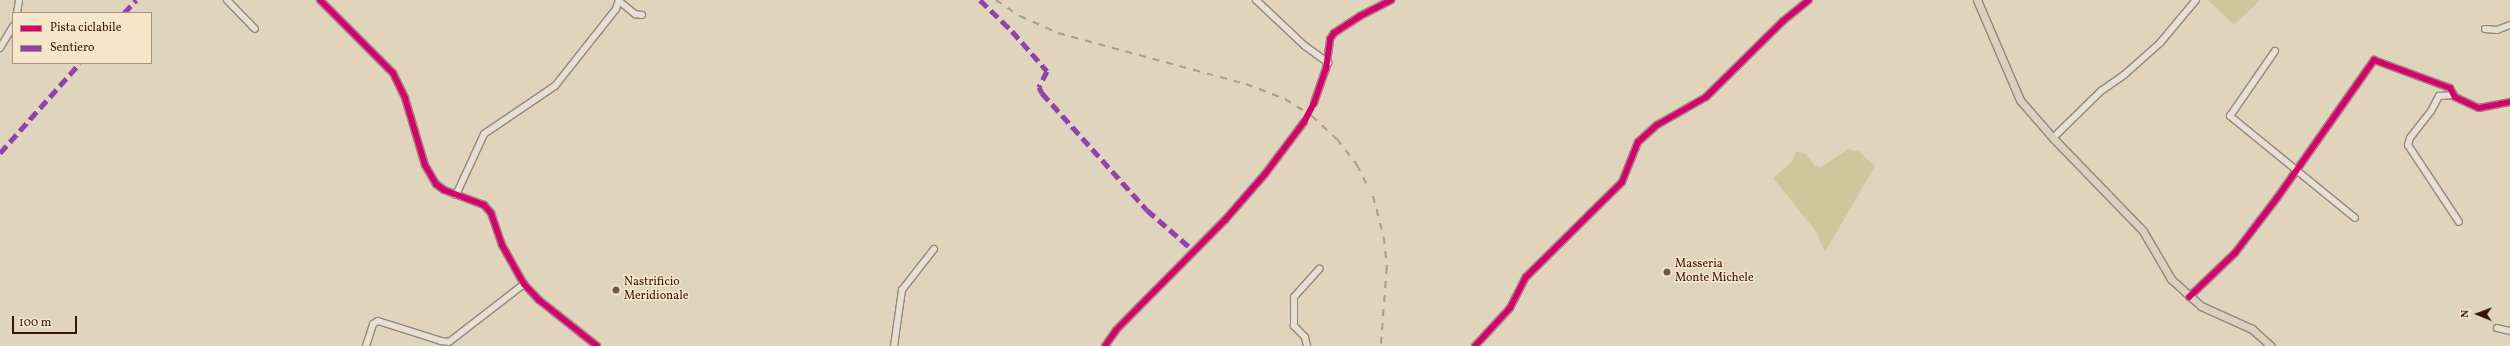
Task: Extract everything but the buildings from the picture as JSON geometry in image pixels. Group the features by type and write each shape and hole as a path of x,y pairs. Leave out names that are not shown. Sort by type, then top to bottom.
{"main road":[{"path":"1977,0 2020,100 2052,138 2143,231 2171,279 2189,297 2201,306 2252,329 2271,346"}],"street":[{"path":"18,12 19,0"},
{"path":"226,0 255,29"},
{"path":"320,0 393,73 405,98 425,165 436,184 456,195 477,202 491,213 502,245 524,284 539,300 597,346"},
{"path":"1256,0 1304,46 1328,63"},
{"path":"1314,103 1328,63 1330,39 1334,33 1360,16 1391,0"},
{"path":"1475,346 1510,308 1526,277 1622,182 1638,142 1657,125 1706,97 1783,21 1809,0"},
{"path":"2052,138 2101,91 2124,75 2160,44 2196,0"},
{"path":"456,195 484,134 555,86 616,9 619,1 635,14 642,15"},
{"path":"2485,29 2497,30 2510,25"},
{"path":"0,48 12,28"},
{"path":"2275,51 2230,116 2355,218"},
{"path":"2189,297 2235,254 2374,60 2450,88 2454,95"},
{"path":"2459,222 2408,145 2410,138 2431,111 2439,96 2454,95 2479,108 2510,102"},
{"path":"1105,346 1116,330 1225,220 1265,174 1304,122"},
{"path":"894,346 902,290 934,249"},
{"path":"1307,346 1304,337 1294,326 1294,296 1319,269"},
{"path":"366,346 371,328 378,320 441,341 449,342 524,284"},
{"path":"2497,328 2510,331"}],"shaded area":[{"path":"2208,0 2260,0 2234,25"},
{"path":"1848,149 1858,151 1875,166 1825,252 1815,230 1773,178 1792,162 1796,151 1806,154 1815,166 1821,167"}],"tunnel":[{"path":"1304,122 1314,103"}],"railway":[{"path":"996,0 1020,16 1058,33 1246,84 1285,99 1312,116 1337,139 1357,165 1369,189"},
{"path":"1373,196 1384,237 1387,267 1381,346"}],"marked path":[{"path":"125,12 136,0"},
{"path":"980,0 1012,31 1047,71 1039,87 1042,93 1147,210 1194,251"},
{"path":"0,153 79,64"}],"cycle path":[{"path":"320,0 393,73 405,98 425,165 436,184 444,190 484,205 491,213 502,245 524,284 539,300 597,346"},
{"path":"1105,346 1116,330 1225,220 1265,174 1304,122 1314,103 1326,69 1330,39 1334,33 1360,16 1391,0"},
{"path":"1475,346 1510,308 1526,277 1622,182 1638,142 1657,125 1706,97 1783,21 1809,0"},
{"path":"2189,297 2235,253 2277,198 2374,60 2450,88 2455,97 2479,108 2510,102"}],"place":[{"name":"Masseria Monte Michele","path":"1667,272"},
{"name":"Nastrificio Meridionale","path":"616,290"}]}
